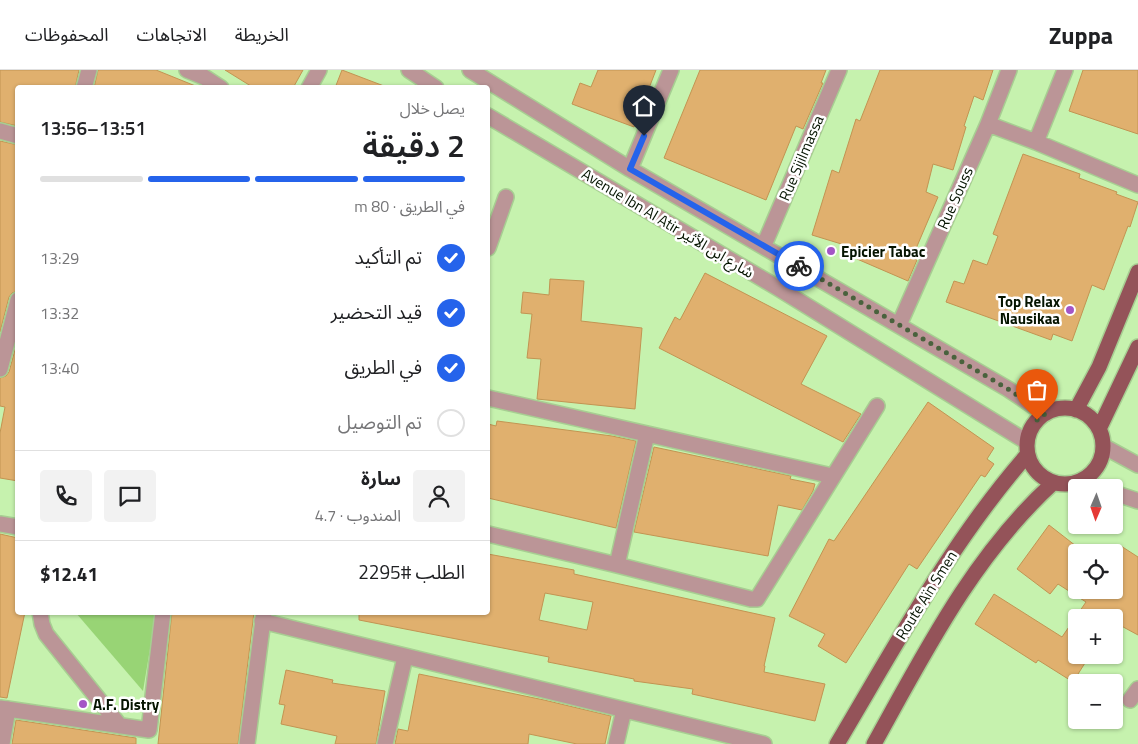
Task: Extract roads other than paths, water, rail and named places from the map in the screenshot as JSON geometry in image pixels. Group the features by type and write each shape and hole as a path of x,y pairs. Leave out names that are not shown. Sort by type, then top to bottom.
{"main road":[{"path":"1076,410 1099,367 1138,272"},
{"path":"1099,429 1138,347"},
{"path":"1068,484 1053,483 1045,479 1035,470 1027,448 1033,425 1045,414 1062,408 1076,410 1088,416 1099,429 1103,446 1101,459 1091,474 1083,479"},
{"name":"Route Aïn Smen","path":"837,744 949,557 1027,448"},
{"name":"Route Aïn Smen","path":"874,744 938,628 974,574 1006,532 1037,497 1053,483"}],"street":[{"path":"85,85 89,70"},
{"path":"187,70 216,85"},
{"path":"310,85 319,70"},
{"path":"409,70 432,85"},
{"name":"Avenue Ibn Al Atir شارع ابن الأثير","path":"470,70 630,169 764,245 1008,389 1045,414"},
{"path":"630,169 671,70"},
{"name":"Rue Sijilmassa","path":"764,245 839,70"},
{"name":"Rue Souss","path":"898,325 988,124 1009,70"},
{"path":"1036,142 1065,70"},
{"name":"Avenue Ibn Al Atir شارع ابن الأثير","path":"490,117 778,288 1027,448"},
{"path":"988,124 1138,185"},
{"path":"0,131 15,135"},
{"path":"490,242 506,197"},
{"path":"0,369 15,312"},
{"path":"490,398 832,476"},
{"path":"490,534 757,599 877,406"},
{"path":"617,565 647,434"},
{"path":"1103,446 1138,465"},
{"path":"1123,496 1138,501"},
{"path":"0,524 15,526"},
{"path":"40,615 46,634 120,726"},
{"path":"2,744 4,709 149,730 163,615"},
{"path":"247,744 263,617 405,657 764,744"},
{"path":"385,744 405,657"},
{"path":"616,744 624,710"}],"place":[{"name":"Epicier Tabac","path":"831,251"},
{"name":"Top Relax Nausikaa","path":"1070,310"},
{"name":"A.F. Distry","path":"83,704"}]}
